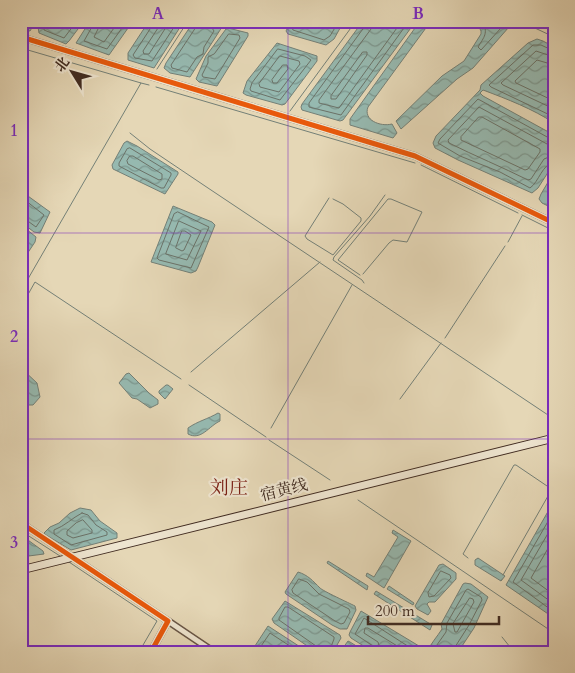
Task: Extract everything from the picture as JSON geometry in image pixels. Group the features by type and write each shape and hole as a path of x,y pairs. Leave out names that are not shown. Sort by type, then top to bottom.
{"main road":[{"name":"宿黄线","path":"21,570 554,438"}],"street":[{"path":"21,37 415,156 554,223"},
{"path":"21,523 214,652"},
{"path":"151,652 168,621"}],"water":[{"path":"21,21 36,21 30,31 21,30"},
{"path":"41,21 84,21 66,44 39,33 38,27"},
{"path":"90,21 133,21 109,55 76,43"},
{"path":"149,21 184,21 154,68 128,60 128,53"},
{"path":"194,21 208,21 222,27 190,77 170,73 164,68 166,63"},
{"path":"291,21 344,21 334,39 326,45 288,34 286,31"},
{"path":"363,21 416,21 343,120 340,121 302,110 302,104"},
{"path":"420,21 431,21 368,107 367,112 370,119 382,124 392,124 397,133 393,138 350,125 350,119"},
{"path":"476,21 506,21 509,27 473,68 457,79 401,129 396,121 442,76 464,61 481,34"},
{"path":"228,28 248,33 248,36 217,86 199,82 196,79 206,56"},
{"path":"537,39 554,47 554,123 537,113 483,90 480,93 554,135 554,163 538,188 532,193 458,160 435,148 433,143 436,136 480,90 481,85 528,43"},
{"path":"277,43 317,56 317,61 285,104 282,105 243,93 247,81"},
{"path":"127,141 178,172 165,194 113,169 112,165"},
{"path":"554,172 554,209 542,203 539,199"},
{"path":"21,191 50,212 40,233 34,232 21,222"},
{"path":"173,206 215,225 196,271 191,273 151,262"},
{"path":"21,225 36,237 35,242 25,257 21,254"},
{"path":"21,368 37,383 40,397 33,405 27,403 26,391 21,386"},
{"path":"129,373 158,400 158,404 150,408 137,399 132,398 119,383"},
{"path":"166,385 173,389 165,399 159,391"},
{"path":"218,413 220,414 220,421 205,432 197,436 188,434 188,428"},
{"path":"554,501 554,618 506,585"},
{"path":"80,508 91,510 100,521 117,533 117,538 71,550 44,533 70,513"},
{"path":"393,530 411,541 384,588 366,576 367,573 374,577 398,537 392,533"},
{"path":"21,535 43,551 44,554 21,557 21,552 25,550 21,547"},
{"path":"478,558 505,576 501,581 475,565 475,560"},
{"path":"328,561 368,586 367,590 327,563"},
{"path":"443,564 456,573 456,579 435,602 427,604 431,611 428,615 415,606 439,565"},
{"path":"298,572 308,577 322,590 355,606 356,610 347,629 340,629 332,625 286,594 285,592"},
{"path":"465,583 471,584 488,597 474,628 458,652 427,652 442,629 441,624"},
{"path":"389,586 414,603 413,605 387,589"},
{"path":"376,591 432,625 430,630 374,594"},
{"path":"285,601 340,635 341,638 333,652 316,652 274,623 272,619"},
{"path":"361,611 419,646 422,652 373,652 351,638 350,632"},
{"path":"268,626 308,652 251,652"},
{"path":"348,641 350,642 366,652 340,652"}],"waterway":[{"path":"157,69 188,21"},
{"path":"290,111 356,21"},
{"path":"520,21 554,37"},
{"path":"21,48 141,83 21,291"},
{"path":"141,83 149,85"},
{"path":"156,87 415,163"},
{"path":"130,133 150,149 554,419"},
{"path":"421,165 518,213"},
{"path":"364,283 333,260 385,195"},
{"path":"329,198 305,236 333,255 361,221 361,218 333,199"},
{"path":"360,275 338,260 388,199 422,212 407,242 393,240 363,274"},
{"path":"522,215 554,231"},
{"path":"508,242 522,216"},
{"path":"445,338 505,246"},
{"path":"191,372 320,262"},
{"path":"21,307 35,282 181,379"},
{"path":"271,428 352,285"},
{"path":"400,399 441,343"},
{"path":"189,385 266,437"},
{"path":"269,440 330,480"},
{"path":"468,558 463,554 514,465 516,465 550,488 548,496 503,575"},
{"path":"358,500 554,633"},
{"path":"21,531 60,556"},
{"path":"69,562 157,621 139,652"},
{"path":"502,637 514,652"}],"cycle path":[{"path":"21,37 415,156 554,223"},
{"path":"21,523 168,621 151,652"}],"district":[{"name":"刘庄","path":"229,488"}]}
